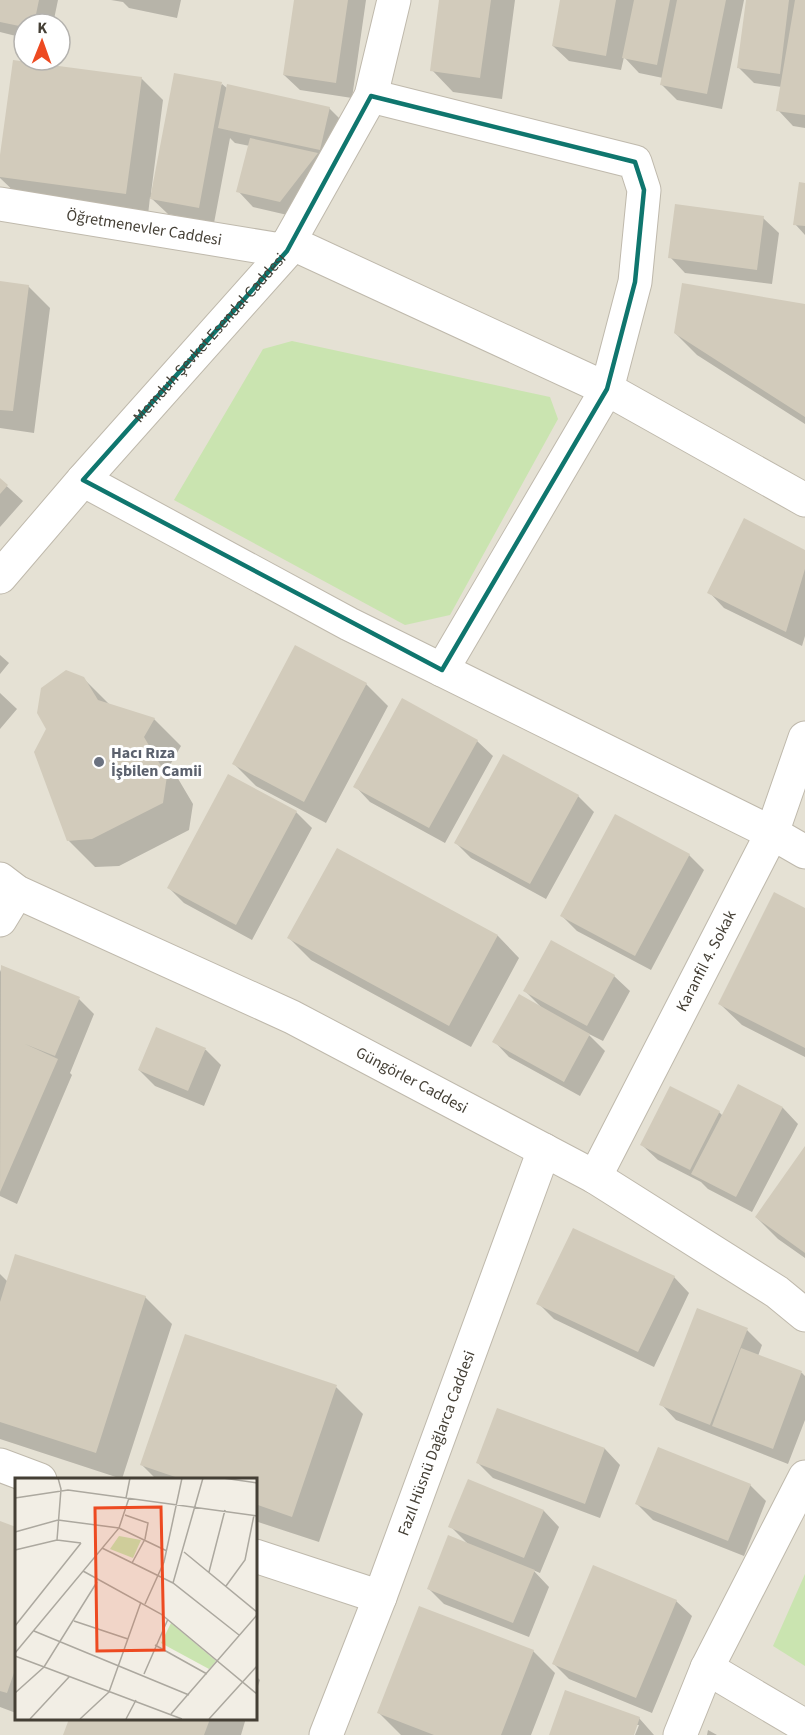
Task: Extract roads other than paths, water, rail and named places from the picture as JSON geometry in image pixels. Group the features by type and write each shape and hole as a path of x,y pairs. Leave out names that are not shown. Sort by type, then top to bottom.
{"street":[{"name":"Memduh Şevket Esendal Caddesi","path":"0,577 288,246 370,96 394,0"},
{"path":"370,96 635,162 644,190 635,282 607,389 442,670"},
{"name":"Öğretmenevler Caddesi","path":"0,204 288,246 607,389 805,500"},
{"path":"83,480 349,624 772,833 805,852"},
{"name":"Karanfil 4. Sokak","path":"595,1177 772,833 805,738"},
{"path":"0,920 9,886"},
{"name":"Güngörler Caddesi","path":"9,886 292,1017 595,1177 777,1292 805,1315"},
{"name":"Fazıl Hüsnü Dağlarca Caddesi","path":"326,1735 380,1597 544,1150"},
{"path":"0,1465 35,1478"},
{"path":"680,1735 707,1668 805,1477"},
{"path":"256,1556 380,1597"},
{"path":"707,1668 805,1726"}],"place":[{"name":"Hacı Rıza İşbilen Camii","path":"99,762"}]}
